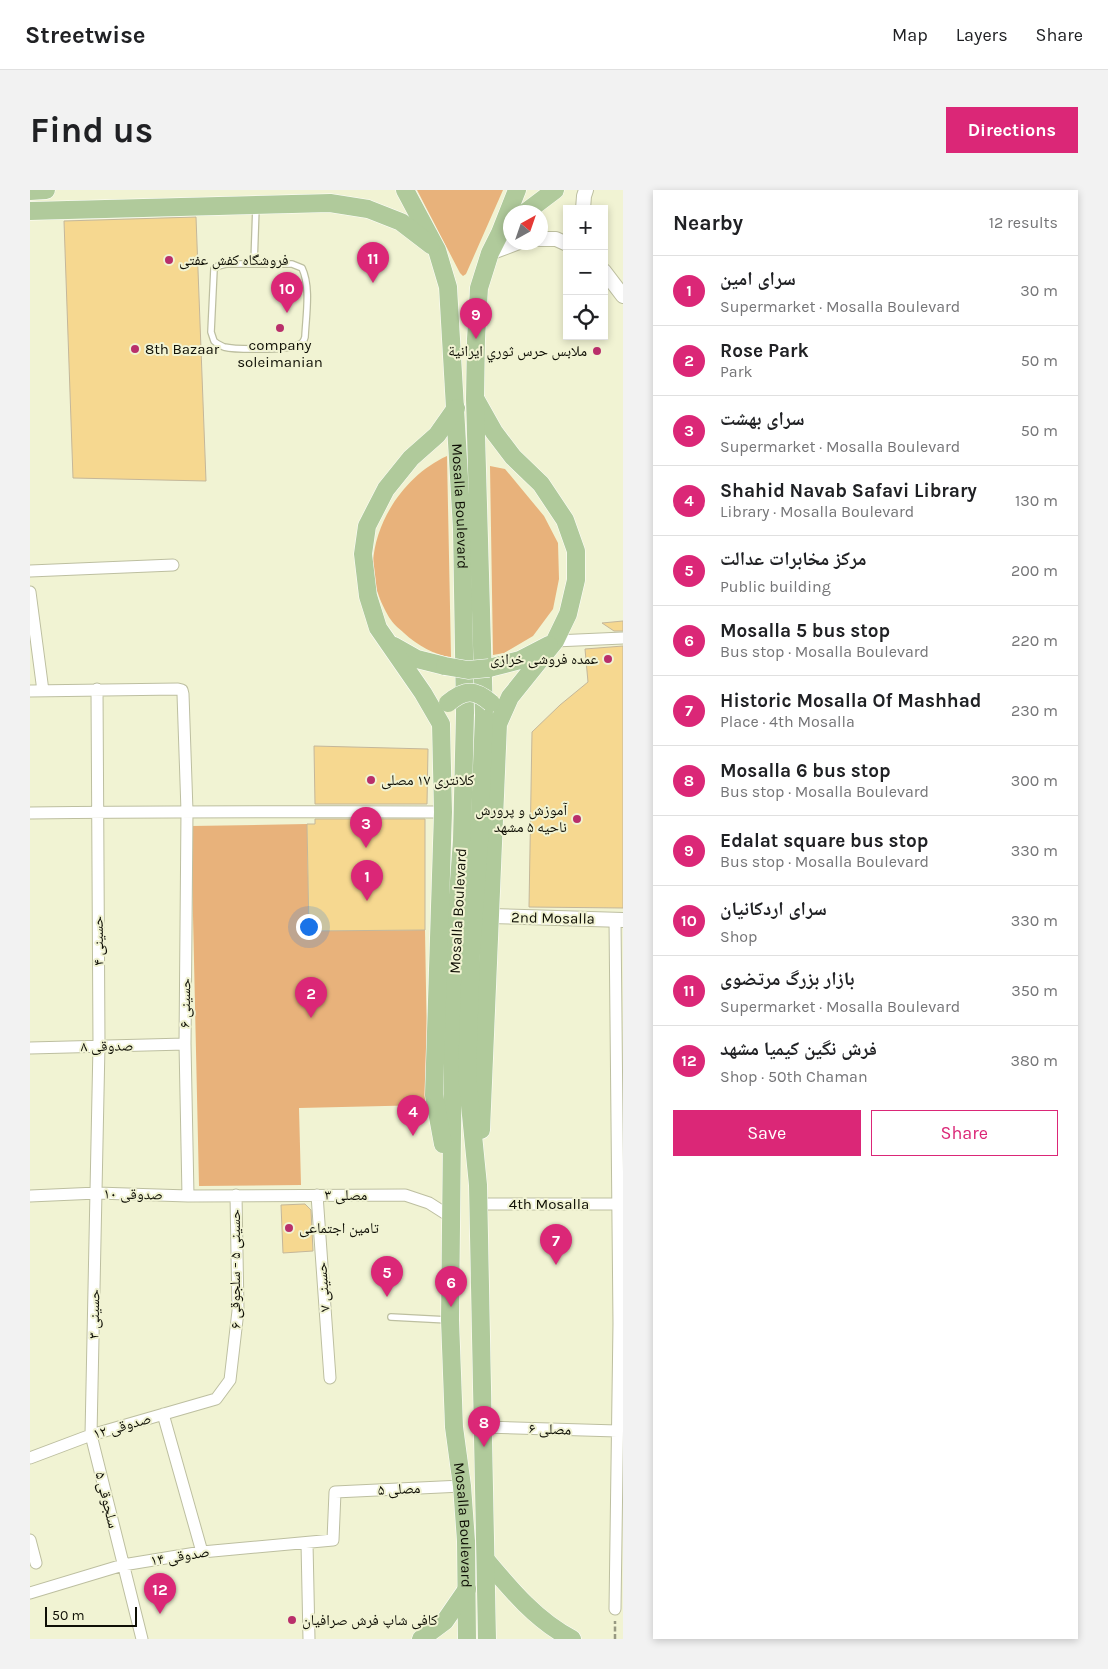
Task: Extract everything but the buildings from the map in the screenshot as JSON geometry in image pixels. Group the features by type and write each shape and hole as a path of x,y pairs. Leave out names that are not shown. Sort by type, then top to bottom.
{"main road":[{"path":"30,191 46,190"},
{"name":"Mosalla Boulevard","path":"512,205 517,190"},
{"path":"517,205 526,190"},
{"path":"535,205 555,190"},
{"name":"Mosalla Boulevard","path":"405,191 437,250 448,287 462,529 465,713 462,840 454,950 450,1320 454,1427 462,1486 467,1589 467,1639"},
{"path":"30,211 330,203 368,208 401,222 437,250"},
{"name":"Mosalla Boulevard","path":"487,1639 479,1204 467,1074 484,715 476,399 479,288 490,253 503,232"},
{"path":"476,399 494,432 514,457 541,484 565,520 576,551 576,580 568,614 555,641 510,697 498,724"},
{"path":"441,724 423,693 378,628 368,596 363,554 367,526 386,489 412,458 437,435 456,408"},
{"path":"390,644 417,659 468,670 489,668 520,660 555,641"},
{"path":"450,1185 434,1095 443,812 441,724 448,702 458,694 470,692 482,695 492,703 498,724 478,1185"},
{"path":"454,1427 484,1427"},
{"path":"486,1560 531,1611 572,1639"},
{"path":"421,1639 445,1621 467,1589"}],"street":[{"path":"584,205 586,190"},
{"path":"548,239 556,239 563,242"},
{"path":"490,253 503,248"},
{"path":"608,275 623,296"},
{"path":"30,570 173,565"},
{"path":"30,592 43,691"},
{"path":"555,641 623,638"},
{"path":"30,691 97,689"},
{"name":"حسینی ۶","path":"97,689 182,690 187,811 185,1044 188,1196"},
{"name":"حسینی ۴","path":"97,689 99,1045 97,1193"},
{"path":"30,812 443,812"},
{"name":"2nd Mosalla","path":"490,916 619,920"},
{"path":"615,1609 617,1431 621,1323 618,1204 620,1087 619,920"},
{"name":"صدوقی ۸","path":"30,1048 185,1044"},
{"name":"صدوقی ۱۰","path":"30,1196 97,1193 188,1196 236,1195"},
{"name":"حسینی ۳","path":"91,1435 97,1193"},
{"name":"مصلی ۳","path":"236,1195 405,1195 430,1203 450,1217"},
{"name":"حسینی ۵ - سلجوقی ۶","path":"216,1399 230,1380 238,1311 236,1195"},
{"name":"حسینی ۷","path":"317,1195 330,1378"},
{"name":"4th Mosalla","path":"479,1204 618,1204"},
{"name":"صدوقی ۱۲","path":"30,1458 91,1435 216,1399"},
{"path":"163,1414 202,1552"},
{"name":"مصلی ۶","path":"484,1427 617,1431"},
{"name":"سلجوقی ۵","path":"91,1435 142,1639"},
{"name":"مصلی ۵","path":"333,1540 335,1492 462,1486"},
{"path":"30,1540 36,1563"},
{"name":"صدوقی ۱۴","path":"30,1593 123,1565 202,1552 333,1540"},
{"path":"307,1543 309,1639"}],"lane":[{"path":"254,264 256,204"},
{"path":"226,264 254,264 292,264 302,268 307,293 306,328 303,342 298,345 272,349 226,347 214,341 211,332 214,269 226,264"},
{"path":"391,1318 450,1320"}],"path":[{"path":"615,1609 615,1639"}],"shaded area":[{"path":"417,190 503,190 466,274 463,276 460,273"},
{"path":"447,456 451,657 432,652 409,637 394,624 380,600 373,569 375,546 380,529 396,499 419,474"},
{"path":"490,466 505,469 544,516 558,543 559,579 553,609 533,636 504,653 493,655"},
{"path":"307,824 309,931 425,930 428,1105 299,1108 301,1185 199,1186 191,826"}],"place":[{"name":"فروشگاه کفش عفتی","path":"169,260"},
{"name":"بازار بزرگ مرتضوی","path":"373,283"},
{"name":"سرای اردکانیان","path":"287,313"},
{"name":"company soleimanian","path":"280,328"},
{"name":"Edalat square bus stop","path":"476,339"},
{"name":"8th Bazaar","path":"135,349"},
{"name":"ملابس حرس ثوري ايرانية","path":"597,351"},
{"name":"عمده فروشی خرازی","path":"608,659"},
{"name":"کلانتری ۱۷ مصلی","path":"371,780"},
{"name":"آموزش و پرورش ناحیه ۵ مشهد","path":"577,819"},
{"name":"سرای بهشت","path":"366,848"},
{"name":"سرای امین","path":"367,901"},
{"name":"Rose Park","path":"311,1018"},
{"name":"Shahid Navab Safavi Library","path":"413,1136"},
{"name":"تامین اجتماعی","path":"289,1228"},
{"name":"Historic Mosalla Of Mashhad","path":"556,1265"},
{"name":"مرکز مخابرات عدالت","path":"387,1297"},
{"name":"Mosalla 5 bus stop","path":"451,1307"},
{"name":"Mosalla 6 bus stop","path":"484,1447"},
{"name":"فرش نگین کیمیا مشهد","path":"160,1614"},
{"name":"کافی شاپ فرش صرافیان","path":"292,1620"}]}
